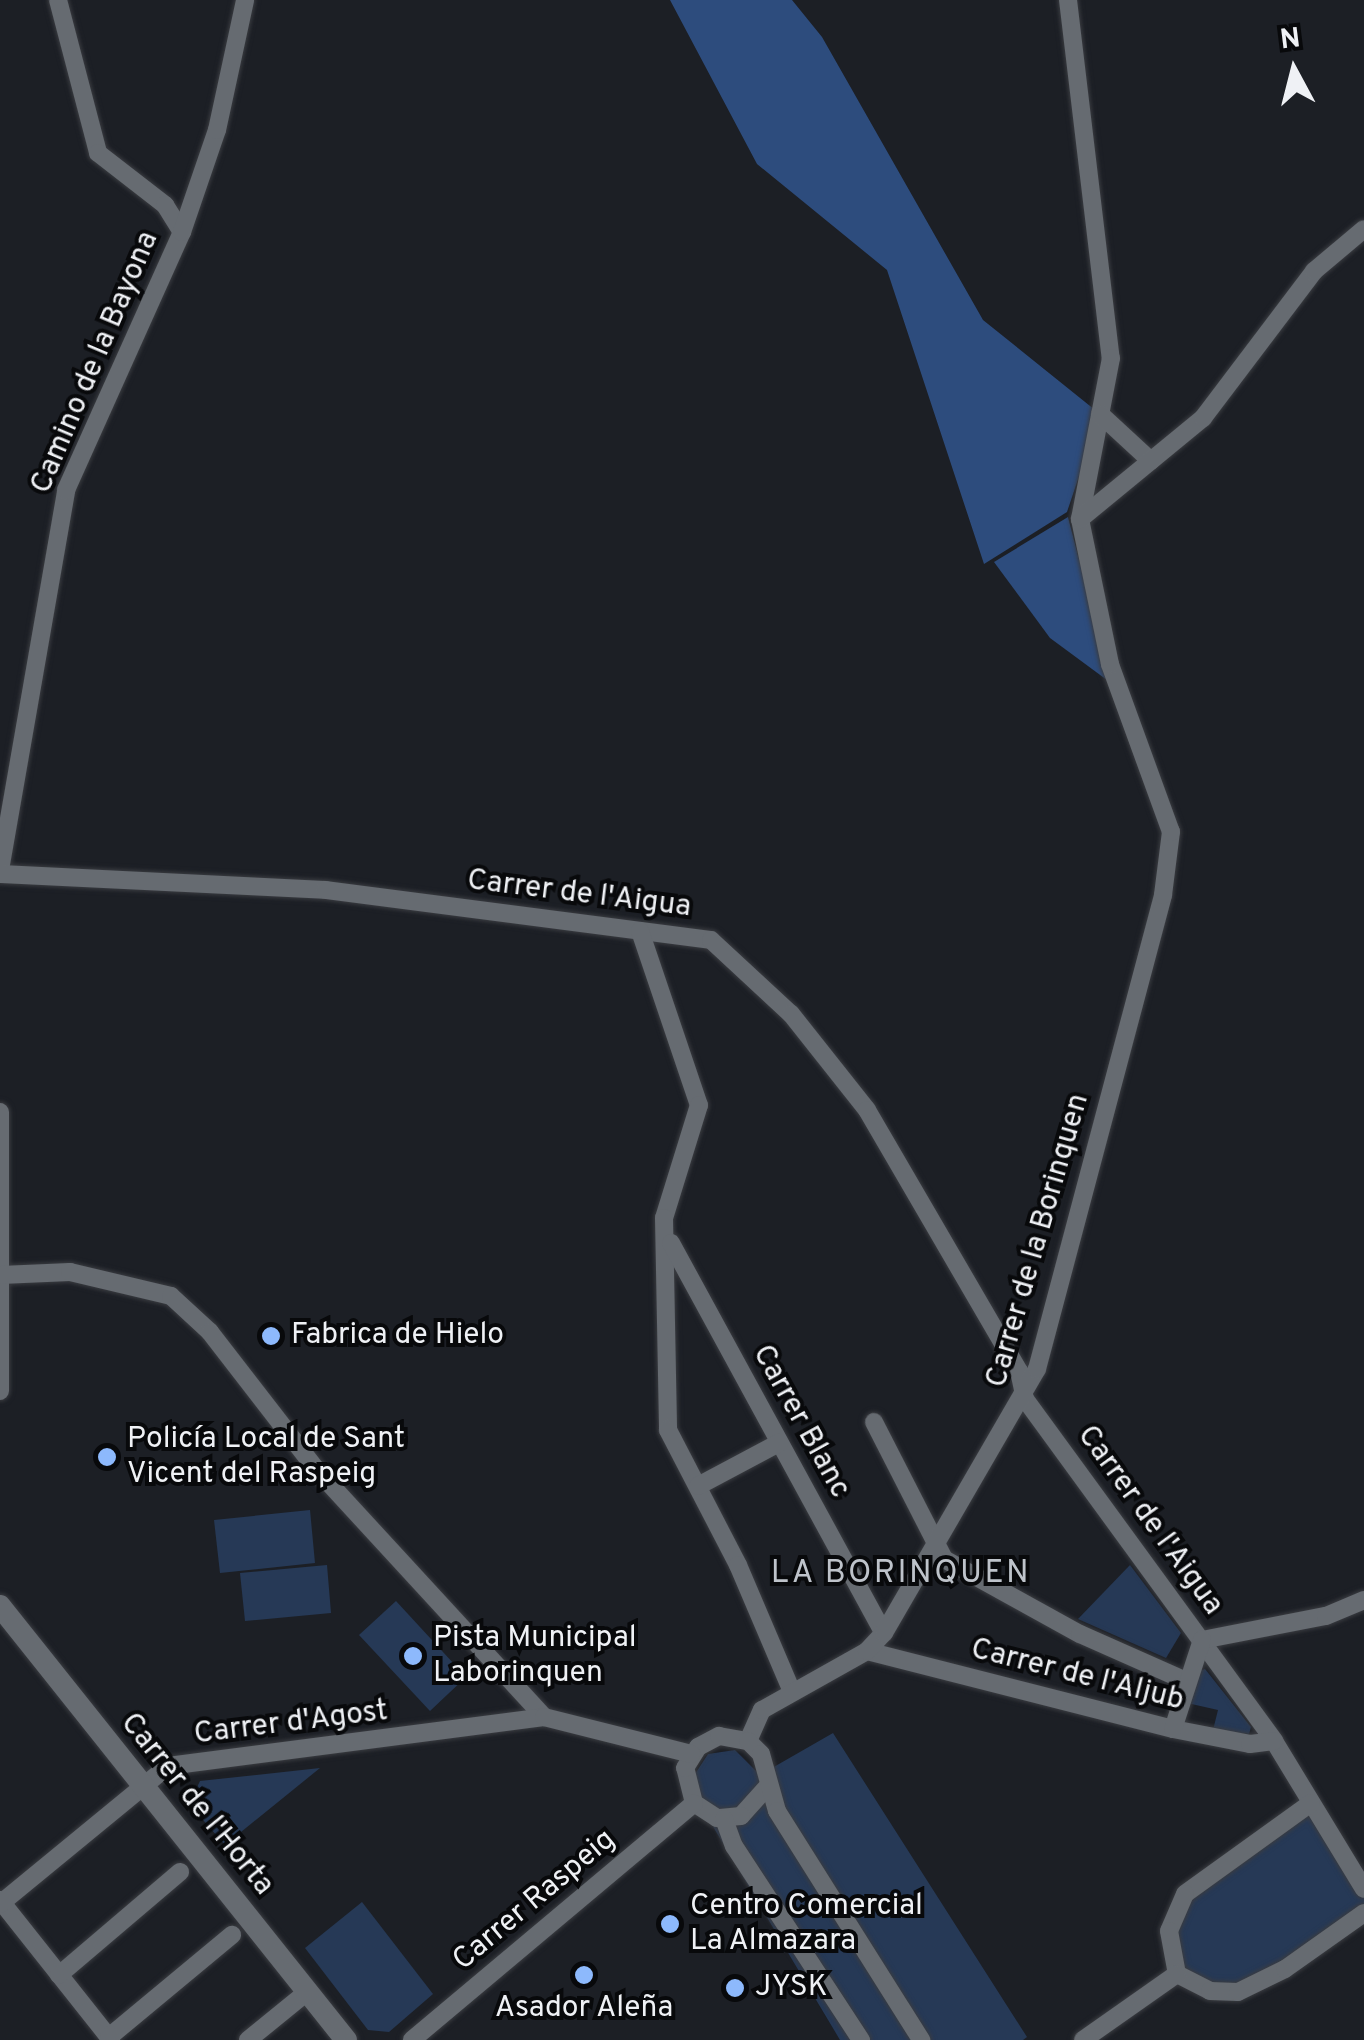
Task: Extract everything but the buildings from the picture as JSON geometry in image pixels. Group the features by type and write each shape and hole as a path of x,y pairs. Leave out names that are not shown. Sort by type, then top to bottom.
{"street":[{"path":"58,0 98,153 166,206 182,232"},
{"name":"Camino de la Bayona","path":"0,872 66,490 182,232 217,130 245,0"},
{"path":"1068,0 1111,358 1080,519"},
{"path":"1080,519 1203,418 1314,270 1364,230"},
{"path":"1100,414 1151,461"},
{"name":"Carrer de la Borinquen","path":"748,1742 762,1710 790,1689 867,1651 884,1633 941,1544 1025,1398 1163,896 1172,832 1110,664 1080,519"},
{"name":"Carrer de l'Aigua","path":"0,872 326,890 710,940 831,1061 867,1110 1019,1371 1025,1398 1274,1740 1364,1889"},
{"path":"640,930 699,1105 664,1218 668,1238 668,1430 698,1486 790,1689"},
{"path":"0,1112 0,1391"},
{"name":"Carrer Blanc","path":"668,1238 884,1633"},
{"path":"1,1275 70,1272 170,1296 210,1332 316,1469 544,1717"},
{"path":"874,1422 941,1544 944,1560 1080,1634 1186,1681"},
{"path":"698,1486 780,1443"},
{"path":"1173,1729 1202,1640 1326,1616 1364,1600"},
{"name":"Carrer de l'Horta","path":"0,1606 346,2040"},
{"name":"Carrer de l'Aljub","path":"867,1651 1173,1729 1250,1744 1274,1740"},
{"name":"Carrer d'Agost","path":"1,1902 168,1766 544,1717 691,1754"},
{"path":"724,1819 757,1804 766,1787 767,1768 748,1742 719,1736 691,1754 684,1777 694,1804 724,1819 734,1846 862,2040"},
{"path":"766,1787 921,2040"},
{"path":"1176,1974 1169,1931 1185,1894 1310,1803"},
{"name":"Carrer Raspeig","path":"412,2040 694,1804"},
{"path":"59,1975 180,1872"},
{"path":"1,1902 110,2039 232,1935"},
{"path":"1176,1974 1210,1991 1238,1992 1285,1969 1364,1914"},
{"path":"1083,2040 1176,1974"},
{"path":"248,2040 306,1992"}],"shaded area":[{"path":"670,0 792,0 822,37 983,320 1100,414 1067,512 984,564 887,270 757,164"},
{"path":"1068,517 1111,683 1050,638 994,562"},
{"path":"310,1510 315,1563 220,1573 214,1520"},
{"path":"327,1565 331,1613 245,1621 240,1573"},
{"path":"1130,1565 1181,1633 1166,1658 1078,1619"},
{"name":"Pista Municipal Laborinquen","path":"396,1601 466,1677 430,1711 359,1635"},
{"path":"1205,1669 1251,1727 1249,1734 1213,1730 1218,1710 1187,1703 1196,1672"},
{"path":"833,1733 1027,2037 1023,2040 840,2040 696,1798 693,1777 708,1754 735,1750 760,1775"},
{"path":"320,1768 225,1845 189,1804 200,1781"},
{"path":"1311,1803 1364,1889 1364,1913 1238,1992 1177,1974 1169,1952 1185,1894"},
{"path":"362,1902 433,1994 389,2032 368,2030 305,1948"}],"place":[{"name":"Fabrica de Hielo","path":"271,1336"},
{"name":"Policía Local de Sant Vicent del Raspeig","path":"107,1457"},
{"name":"Pista Municipal Laborinquen","path":"413,1656"},
{"name":"Centro Comercial La Almazara","path":"670,1924"},
{"name":"Asador Aleña","path":"584,1975"},
{"name":"JYSK","path":"735,1988"}],"district":[{"name":"LA BORINQUEN","path":"901,1574"}]}
